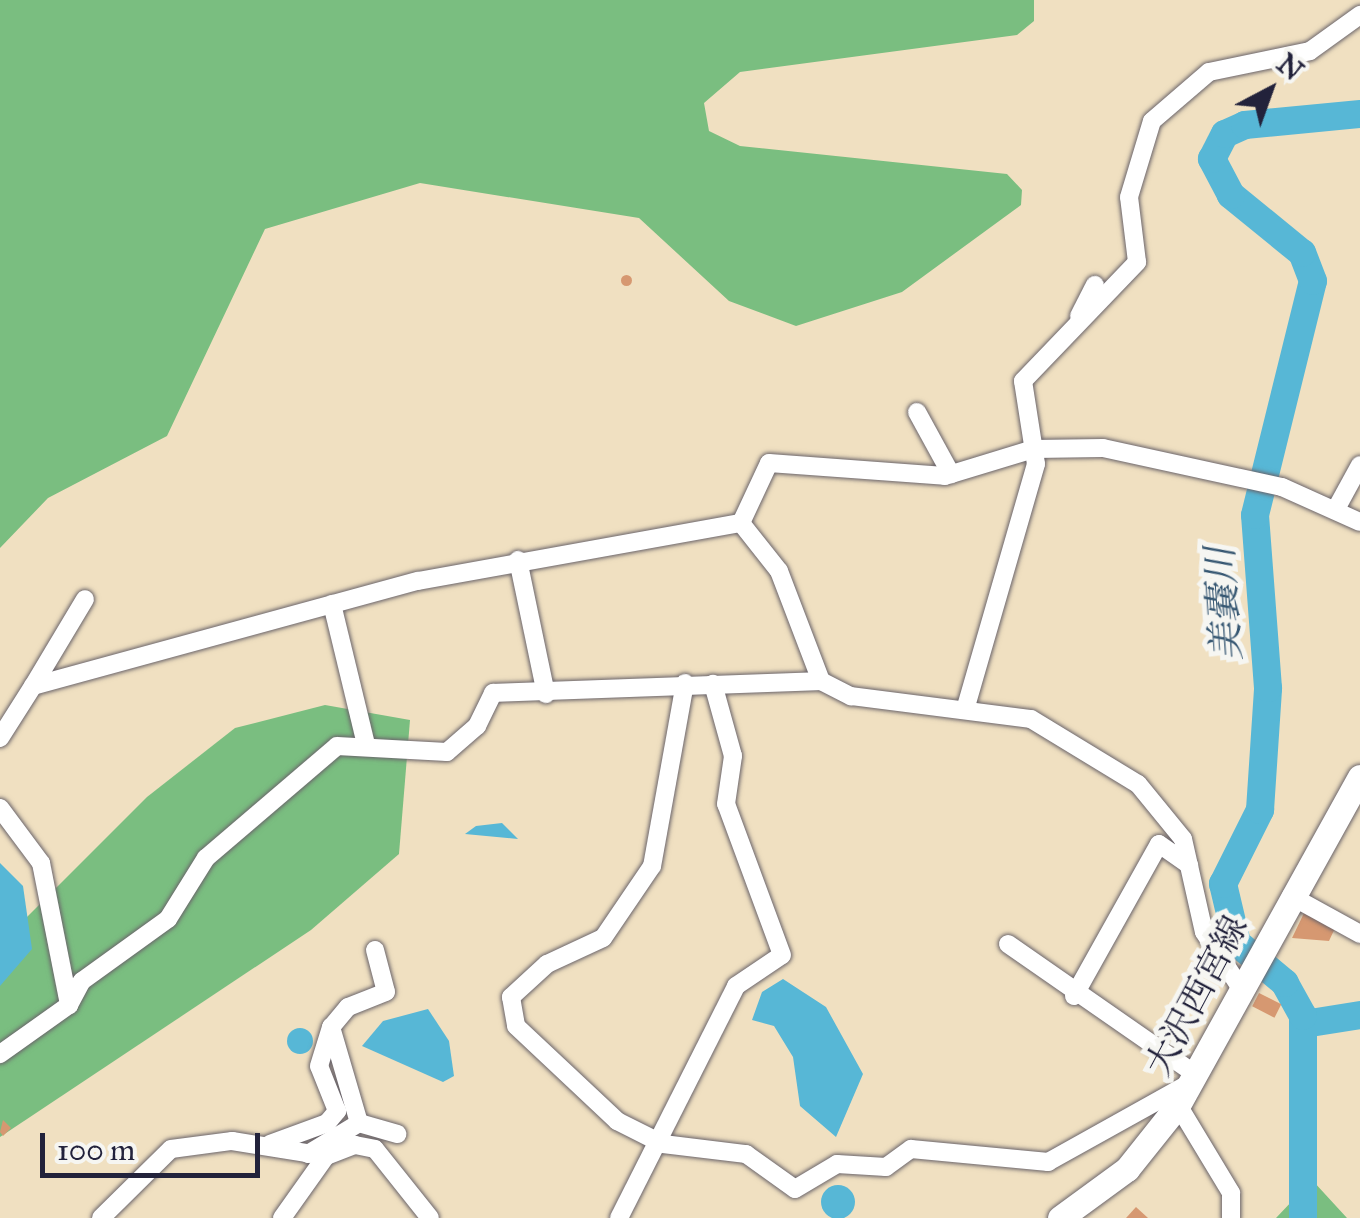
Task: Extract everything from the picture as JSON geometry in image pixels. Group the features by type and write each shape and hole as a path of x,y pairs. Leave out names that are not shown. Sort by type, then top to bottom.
{"main road":[{"name":"大沢西宮線","path":"1060,1218 1127,1169 1178,1106 1262,947 1360,777"}],"street":[{"path":"965,710 1034,448 1023,381 1075,322 1137,262 1129,197 1134,157 1152,121 1208,72 1310,51 1360,15"},
{"path":"1075,322 1095,286"},
{"path":"917,412 951,474"},
{"path":"740,523 769,463 951,474 1034,448 1145,454 1282,487 1360,522"},
{"path":"1336,509 1360,465"},
{"path":"32,686 332,604 518,560 740,523"},
{"path":"740,523 779,571 821,682"},
{"path":"518,560 546,694"},
{"path":"0,738 85,599"},
{"path":"332,604 366,745"},
{"path":"0,1054 68,1005 82,981 168,919 206,858 322,753 366,745 447,752 478,726 494,693 546,694 685,683 821,682 851,696 1031,719 1082,745 1138,784 1183,839 1204,932 1243,984"},
{"path":"685,683 652,866 604,938 547,964 511,997 516,1026 560,1075 662,1144 746,1154 795,1189 838,1164 886,1167 911,1149 1048,1162 1193,1078 1074,996 1008,944"},
{"path":"619,1218 662,1144 736,986 782,954 726,804 734,756 713,684"},
{"path":"0,808 40,864 68,1005"},
{"path":"1074,996 1159,844 1190,864"},
{"path":"1291,896 1360,934"},
{"path":"270,1144 327,1124 337,1111 319,1066 331,1027 348,1007 386,992 375,950"},
{"path":"331,1027 359,1123"},
{"path":"298,1070 319,1066"},
{"path":"1178,1106 1232,1193 1231,1218"},
{"path":"359,1123 398,1134"},
{"path":"282,1218 317,1155 359,1123"},
{"path":"101,1218 171,1149 270,1144 317,1155 355,1145 375,1149 430,1218"}],"green space":[{"path":"0,0 1034,0 1034,21 1017,35 740,72 704,103 709,131 740,146 1007,174 1022,190 1021,205 902,292 796,326 729,301 639,218 420,183 265,229 167,436 48,498 0,548"},
{"path":"325,705 410,720 399,854 311,930 0,1137 0,944 147,797 235,728"},
{"path":"1313,1181 1347,1218 1276,1218 1294,1199 1295,1183"}],"water":[{"path":"502,823 518,839 465,834 476,826"},
{"path":"0,863 23,886 32,949 0,986"},
{"path":"783,979 826,1007 863,1074 836,1137 800,1106 793,1057 774,1026 752,1020 762,992"},
{"path":"428,1009 449,1041 454,1076 443,1082 362,1046 383,1021"},
{"path":"300,1028 309,1032 313,1041 309,1050 300,1054 291,1050 287,1041 291,1032"},
{"path":"838,1185 850,1190 855,1202 850,1214 838,1219 826,1214 821,1202 826,1190"}],"building":[{"path":"626,274 632,280 626,286 620,280"},
{"path":"1305,911 1336,926 1329,941 1292,938"},
{"path":"1259,993 1281,1004 1274,1018 1252,1006"},
{"path":"3,1120 11,1128 3,1136 0,1132"},
{"path":"1136,1207 1148,1218 1126,1218"}],"waterway":[{"name":"美嚢川","path":"1303,1218 1303,1016 1285,983 1237,943 1223,884 1260,810 1268,688 1255,515 1313,281 1302,253 1231,195 1212,159 1225,134 1245,125 1360,114"},
{"path":"1304,1024 1360,1015"}]}
